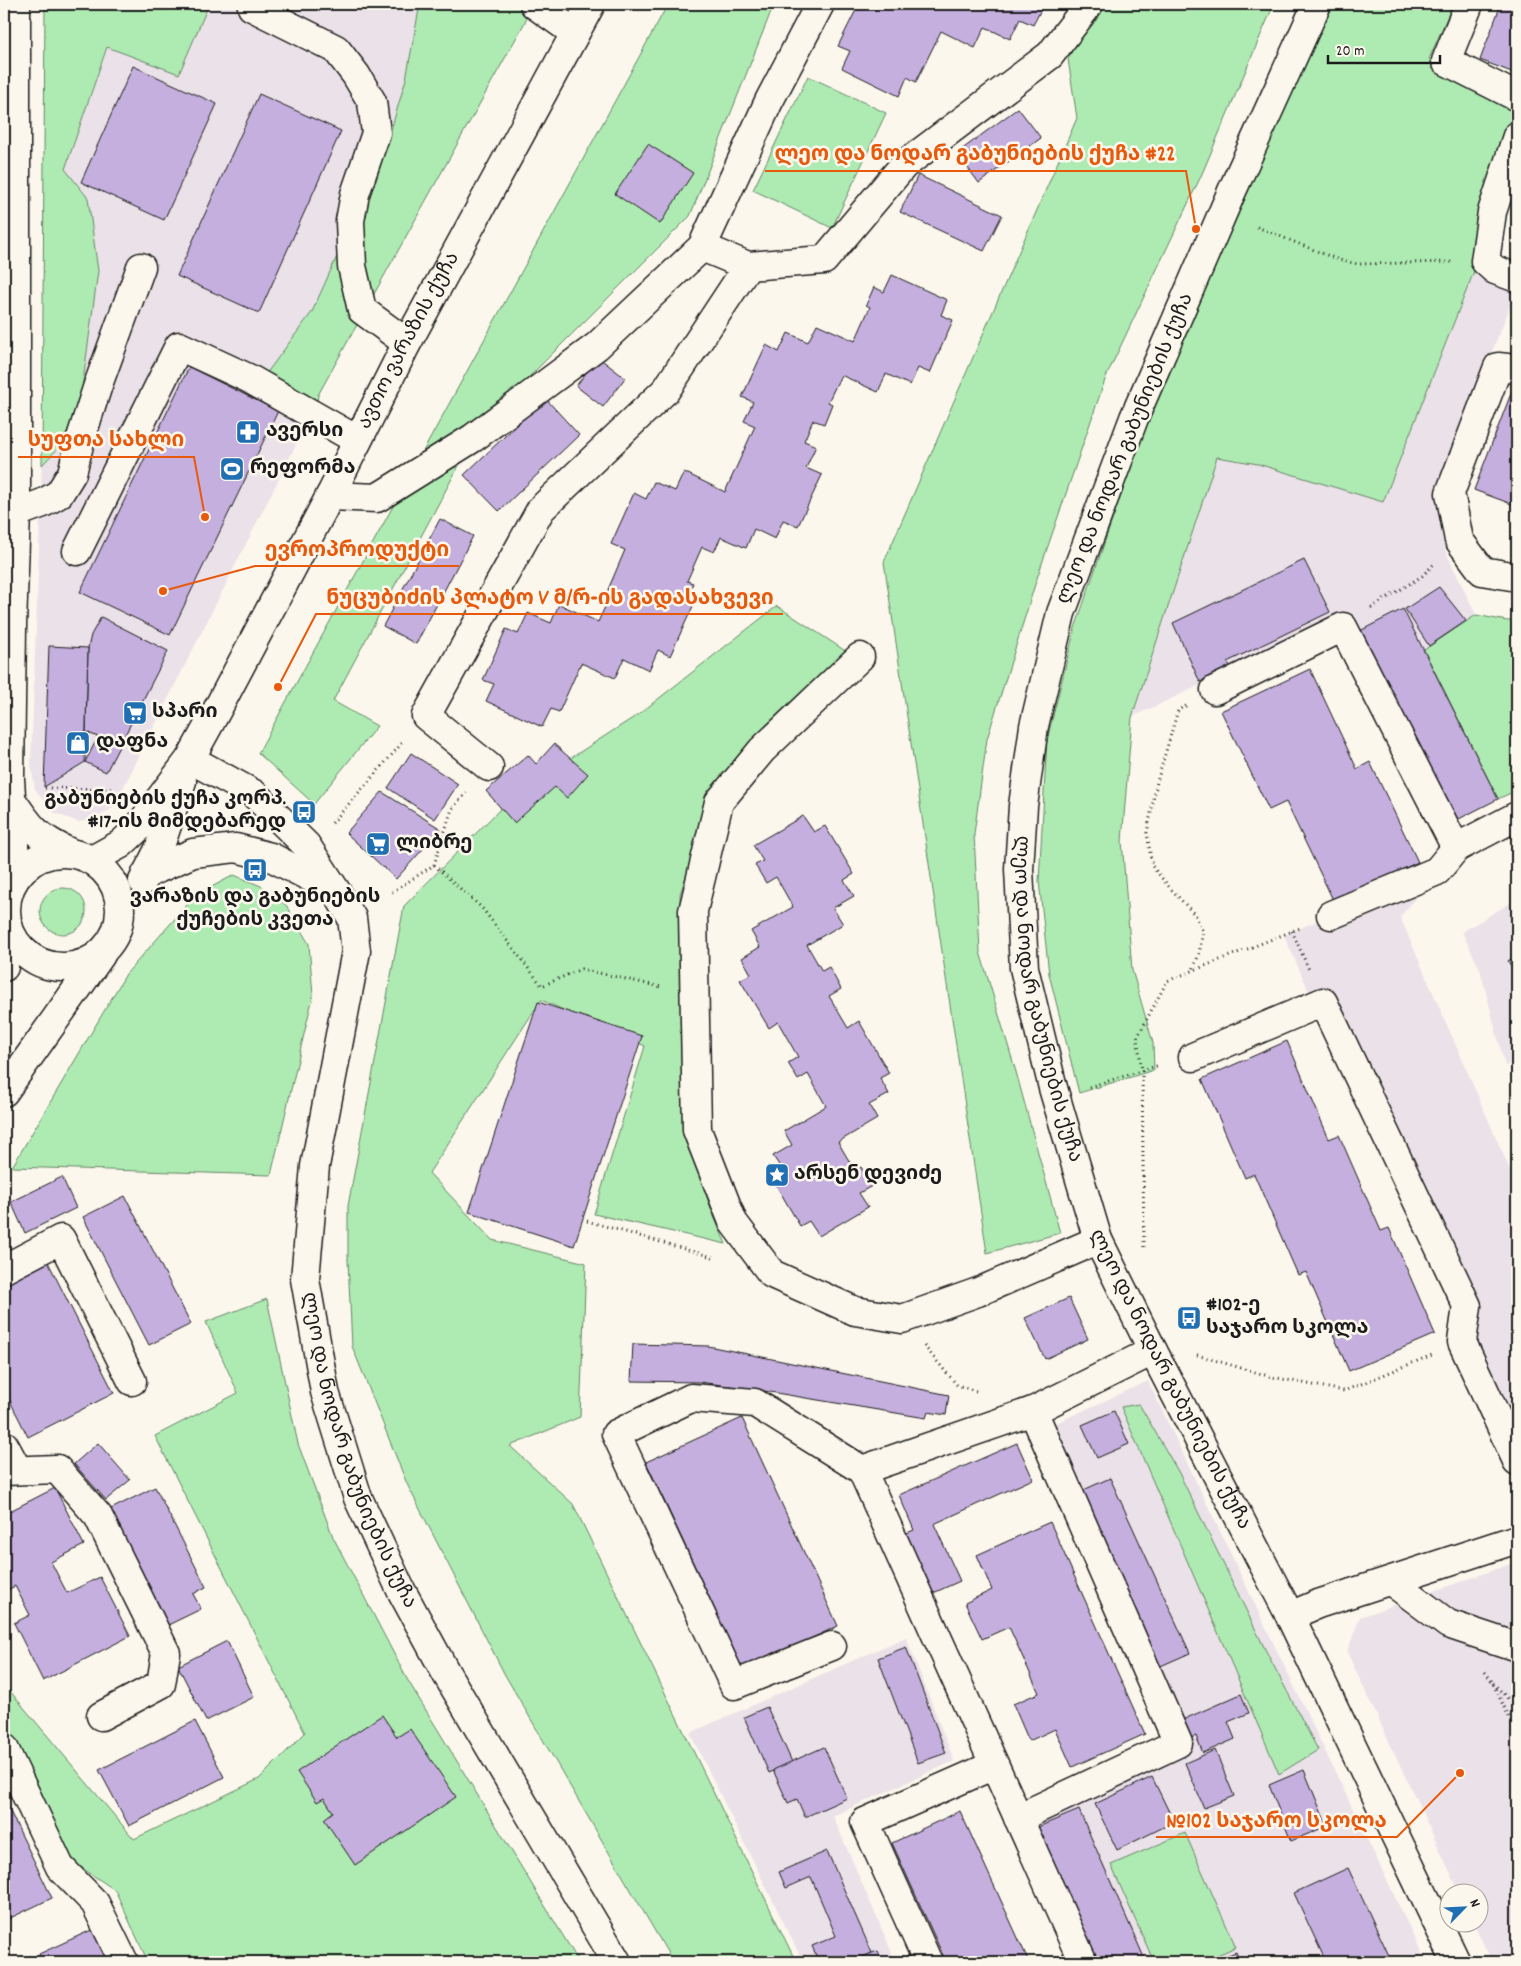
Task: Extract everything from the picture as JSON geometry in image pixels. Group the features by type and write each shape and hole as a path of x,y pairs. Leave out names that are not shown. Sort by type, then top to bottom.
{"street":[{"path":"16,4 16,513 8,625 10,779 16,877"},
{"path":"534,4 575,33"},
{"name":"ავთო ვარაზის ქუჩა","path":"81,856 121,844 137,829 190,759 218,710 330,496 407,343 591,4"},
{"path":"330,496 378,498 473,438 597,346 702,247 770,101 820,4"},
{"path":"702,247 748,266 824,260 904,165 1050,55 1089,4"},
{"name":"ლეო და ნოდარ გაბუნიების ქუჩა","path":"1317,4 1232,191 1134,418 1061,613 1034,726 1023,806 1020,869 1024,968 1053,1088 1098,1240 1153,1352 1290,1616 1451,1958"},
{"path":"1469,4 1446,61 1517,97"},
{"path":"252,7 336,49 356,75 372,102 376,133 355,194 350,221 352,266 362,310 407,343"},
{"path":"1517,136 1492,212 1485,261 1495,270 1517,278"},
{"path":"489,767 426,716 541,509 666,390 748,266"},
{"path":"16,513 43,503 59,494 72,473 98,385 141,267"},
{"path":"77,551 179,346 248,378 357,440"},
{"path":"1517,369 1498,367 1450,493 1459,540 1482,571 1517,577"},
{"path":"1215,690 1344,628 1456,848"},
{"path":"860,657 762,750 719,802 693,911 697,1130 733,1222 772,1274 855,1311 902,1319 978,1292 1098,1240"},
{"name":"ავთო ვარაზის ქუჩა","path":"4,1092 109,943 159,849 190,759"},
{"name":"ლეო და ნოდარ გაბუნიების ქუჩა","path":"190,759 254,794 306,845 352,918 356,951 315,1166 305,1279 325,1392 358,1498 401,1590 446,1673 616,1962"},
{"path":"7,925 13,939 22,951 34,960 48,966 62,968 77,966 91,961 109,943 121,909 117,890 111,878 81,856 47,842 28,824 11,799"},
{"path":"1331,915 1437,871 1456,848 1517,816"},
{"path":"146,874 193,853 236,848 271,858 336,890"},
{"path":"4,967 7,895 16,877 30,862 49,854 81,856"},
{"path":"1192,1057 1324,1002 1467,1306 1462,1342 1517,1461"},
{"path":"4,1269 61,1238 132,1381"},
{"path":"862,1470 1033,1411 1153,1352"},
{"path":"832,1646 734,1686 616,1434 691,1398 755,1403 862,1470 1083,1962"},
{"path":"1018,1818 1178,1743 1033,1411"},
{"path":"4,1445 10,1470 57,1469 98,1516 166,1653 161,1684 101,1716"},
{"path":"1290,1616 1318,1604 1517,1539"},
{"path":"1391,1581 1448,1624 1517,1647"},
{"path":"4,1748 60,1867 95,1903 124,1962"},
{"path":"928,1962 865,1822 994,1764"}],"path":[{"path":"1257,227 1339,260 1358,264 1485,261"},
{"path":"1344,628 1378,602 1422,576 1459,540"},
{"path":"1193,971 1199,954 1203,932 1196,916 1152,866 1147,834 1157,782 1178,710 1215,690"},
{"path":"331,824 426,716"},
{"path":"392,892 434,865 452,809 489,767"},
{"path":"39,788 114,789"},
{"path":"434,865 482,908 542,986 581,969 694,994"},
{"path":"1292,931 1324,1002"},
{"path":"1089,1087 1142,1070"},
{"path":"586,1221 716,1258"},
{"path":"902,1319 957,1385"},
{"path":"1197,1355 1272,1377 1344,1391 1462,1342"},
{"path":"1480,1666 1517,1708"},
{"path":"1491,1680 1517,1733"}],"shaded area":[{"path":"209,4 420,4 406,79 376,181 360,205 312,312 266,374 317,403 113,808 94,819 78,822 53,812 35,789 31,764 42,465 67,439 88,198 65,169 108,46 179,74"},
{"path":"1484,246 1517,290 1494,346 1437,501 1445,550 1476,615 1424,650 1498,799 1451,823 1347,617 1132,717 1217,457 1258,464"},
{"path":"1437,871 1400,917 1517,1186 1517,1425 1315,1005 1284,935"},
{"path":"1517,899 1517,1060 1505,1066 1480,969 1462,932"},
{"path":"1148,1381 1426,1962 1096,1962 1034,1821 1174,1758 1030,1435"},
{"path":"1517,1562 1517,1962 1492,1962 1479,1934 1488,1934 1488,1884 1456,1884 1347,1652 1360,1617"},
{"path":"906,1637 954,1761 833,1816 896,1962 803,1962 690,1733"}],"green space":[{"path":"45,4 209,4 179,74 107,47 65,169 88,198 98,271 81,396 67,439 42,465"},
{"path":"420,4 535,4 318,395 317,403 266,374 312,312 360,205 376,181 406,79"},
{"path":"668,4 774,4 690,216 480,426 333,701 377,726 314,804 258,753"},
{"path":"1095,4 1274,4 1201,176 1106,377 1037,578 987,739 974,834 980,952 1016,1072 1060,1233 987,1253 884,562 1077,118 1068,59"},
{"path":"1326,4 1453,4 1429,59 1517,98 1517,136 1484,246 1383,502 1258,464 1217,457 1132,717 1122,841 1132,970 1153,1043 1154,1070 1079,1093 1049,974 1039,881 1047,740 1075,628 1145,425 1244,200"},
{"path":"808,76 886,113 832,228 753,190"},
{"path":"777,606 847,652 714,796 680,894 685,1131 712,1212 726,1244 594,1214 645,1046 541,1000 429,1173 492,1240 586,1263 580,1417 510,1446 573,1504 796,1962 673,1962 505,1675 407,1484 352,1346 348,1260 348,1206 404,906 515,794 639,714"},
{"path":"1476,615 1507,621 1517,620 1517,790 1498,799 1424,650"},
{"path":"234,875 261,886 286,905 309,944 313,996 271,1175 12,1167 126,974 195,896"},
{"path":"63,888 76,892 82,898 86,911 82,924 76,930 63,934 50,930 44,924 40,911 44,898 50,892"},
{"path":"267,1299 298,1444 333,1537 407,1679 579,1962 148,1962 115,1890 70,1860 12,1736 4,1734 4,1684 134,1839 259,1779 305,1733 155,1436 238,1393 206,1322"},
{"path":"1139,1404 1179,1473 1267,1653 1318,1750 1279,1774 1121,1407"},
{"path":"1185,1833 1236,1947 1201,1962 1154,1962 1111,1865"}],"building":[{"path":"859,4 1044,4 1033,25 1020,19 1010,39 985,27 975,48 941,31 916,82 907,77 899,96 842,68 850,51 838,46"},
{"path":"1501,4 1517,4 1517,74 1480,60"},
{"path":"133,66 217,104 164,220 81,182"},
{"path":"259,94 341,131 259,313 177,276"},
{"path":"1018,108 1041,138 979,183 957,153"},
{"path":"648,144 693,173 660,224 615,194"},
{"path":"918,175 1002,215 984,251 900,212"},
{"path":"892,275 947,300 941,315 953,320 930,373 918,368 910,385 886,374 878,392 841,375 828,402 832,404 824,424 813,420 804,441 816,446 806,468 822,475 798,526 783,520 775,539 754,529 746,548 721,537 714,552 702,547 687,581 693,583 685,602 693,606 670,656 658,650 649,670 624,658 615,678 581,663 559,712 551,709 542,727 486,701 494,684 483,680 506,629 518,634 528,613 551,623 559,604 598,622 611,594 607,592 625,550 611,544 634,493 646,499 654,482 675,491 684,472 725,492 755,426 744,421 753,402 742,397 766,345 779,352 788,333 808,342 817,324 855,341 870,307 866,305 874,287 884,292"},
{"path":"598,357 625,378 603,407 576,386"},
{"path":"189,367 278,411 170,635 80,592"},
{"path":"1515,383 1517,384 1517,506 1474,490"},
{"path":"545,398 579,435 499,511 464,475"},
{"path":"440,519 473,536 416,644 383,626"},
{"path":"1304,560 1330,612 1227,662 1231,667 1200,682 1173,623"},
{"path":"1439,587 1466,621 1429,646 1405,609"},
{"path":"1403,609 1498,799 1451,823 1356,633"},
{"path":"101,617 168,651 106,772 85,762 98,737 86,732 88,648 91,635"},
{"path":"49,646 88,648 85,762 44,787"},
{"path":"1310,669 1357,769 1370,762 1418,862 1334,902 1286,802 1269,810 1221,711"},
{"path":"554,744 588,774 567,798 555,787 514,823 486,791 528,755 536,764"},
{"path":"411,753 458,784 435,819 388,788"},
{"path":"382,792 441,829 396,879 346,833"},
{"path":"803,816 814,832 825,826 854,874 844,880 854,896 833,908 843,924 807,945 822,971 829,967 841,989 829,996 848,1028 859,1021 889,1073 880,1078 889,1094 869,1105 877,1119 838,1142 855,1171 861,1167 872,1186 859,1193 868,1207 819,1236 809,1221 800,1226 772,1178 783,1171 773,1156 792,1145 784,1131 826,1106 808,1074 798,1080 788,1063 798,1057 778,1022 769,1028 740,980 751,974 742,958 760,947 751,931 793,907 776,877 766,883 755,865 763,861 753,845"},
{"path":"1517,955 1517,976 1508,961"},
{"path":"538,1002 642,1036 574,1246 469,1212"},
{"path":"1287,1041 1329,1139 1339,1135 1381,1231 1389,1228 1435,1334 1349,1371 1306,1272 1298,1275 1254,1174 1245,1178 1202,1079"},
{"path":"62,1177 76,1208 25,1233 11,1202"},
{"path":"125,1196 191,1324 149,1345 83,1217"},
{"path":"48,1262 114,1393 28,1437 4,1389 4,1285"},
{"path":"1069,1298 1088,1339 1045,1359 1025,1318"},
{"path":"633,1344 708,1346 949,1395 946,1415 928,1412 926,1418 699,1382 631,1381"},
{"path":"1114,1411 1129,1444 1097,1458 1082,1425"},
{"path":"742,1418 838,1626 743,1670 646,1462"},
{"path":"98,1443 130,1480 106,1500 74,1464"},
{"path":"1017,1443 1033,1479 934,1524 960,1581 929,1595 902,1535 914,1530 899,1495"},
{"path":"1110,1478 1190,1653 1156,1668 1077,1493"},
{"path":"155,1487 206,1587 193,1594 201,1609 166,1626 107,1511"},
{"path":"55,1488 84,1545 51,1562 67,1593 100,1577 130,1636 43,1681 14,1623 30,1615 15,1586 4,1592 4,1514"},
{"path":"1050,1522 1145,1734 1072,1767 1055,1729 1029,1741 1013,1704 1039,1693 1009,1627 982,1639 965,1603 992,1590 977,1555"},
{"path":"227,1641 254,1697 206,1721 178,1666"},
{"path":"906,1647 946,1753 918,1763 878,1658"},
{"path":"1241,1694 1249,1713 1228,1722 1235,1739 1203,1753 1196,1736 1188,1739 1180,1721"},
{"path":"767,1707 792,1762 769,1773 744,1717"},
{"path":"382,1715 397,1737 410,1729 456,1797 355,1865 324,1819 333,1812 324,1798 317,1802 297,1772"},
{"path":"195,1721 224,1777 129,1826 99,1770"},
{"path":"824,1747 847,1798 805,1817 797,1799 788,1803 773,1770"},
{"path":"1215,1750 1234,1796 1204,1808 1185,1763"},
{"path":"1304,1770 1327,1826 1291,1841 1269,1785"},
{"path":"1152,1777 1174,1822 1117,1850 1095,1804"},
{"path":"4,1799 52,1898 4,1921"},
{"path":"1079,1810 1146,1962 1097,1962 1038,1827"},
{"path":"960,1811 1029,1962 946,1962 892,1843"},
{"path":"827,1851 872,1953 851,1962 819,1962 812,1946 836,1936 811,1877 786,1888 779,1872"},
{"path":"1348,1868 1392,1962 1326,1962 1294,1893"},
{"path":"98,1927 115,1962 43,1962 39,1954"},
{"path":"877,1951 882,1962 851,1962 872,1953"},
{"path":"1236,1952 1240,1962 1210,1962"}],"place":[{"name":"ლეო და ნოდარ გაბუნიების ქუჩა #22","path":"1196,229"},
{"name":"ავერსი","path":"248,432"},
{"name":"რეფორმა","path":"232,469"},
{"name":"სუფთა სახლი","path":"205,517"},
{"name":"ევროპროდუქტი","path":"163,591"},
{"name":"ნუცუბიძის პლატო V მ/რ-ის გადასახვევი","path":"278,687"},
{"name":"სპარი","path":"135,713"},
{"name":"დაფნა","path":"78,743"},
{"name":"გაბუნიების ქუჩა კორპ. #17-ის მიმდებარედ","path":"304,812"},
{"name":"ლიბრე","path":"378,844"},
{"name":"ვარაზის და გაბუნიების ქუჩების კვეთა","path":"255,870"},
{"name":"არსენ დევიძე","path":"777,1175"},
{"name":"#102-ე საჯარო სკოლა","path":"1189,1318"},
{"name":"№102 საჯარო სკოლა","path":"1460,1773"}]}
